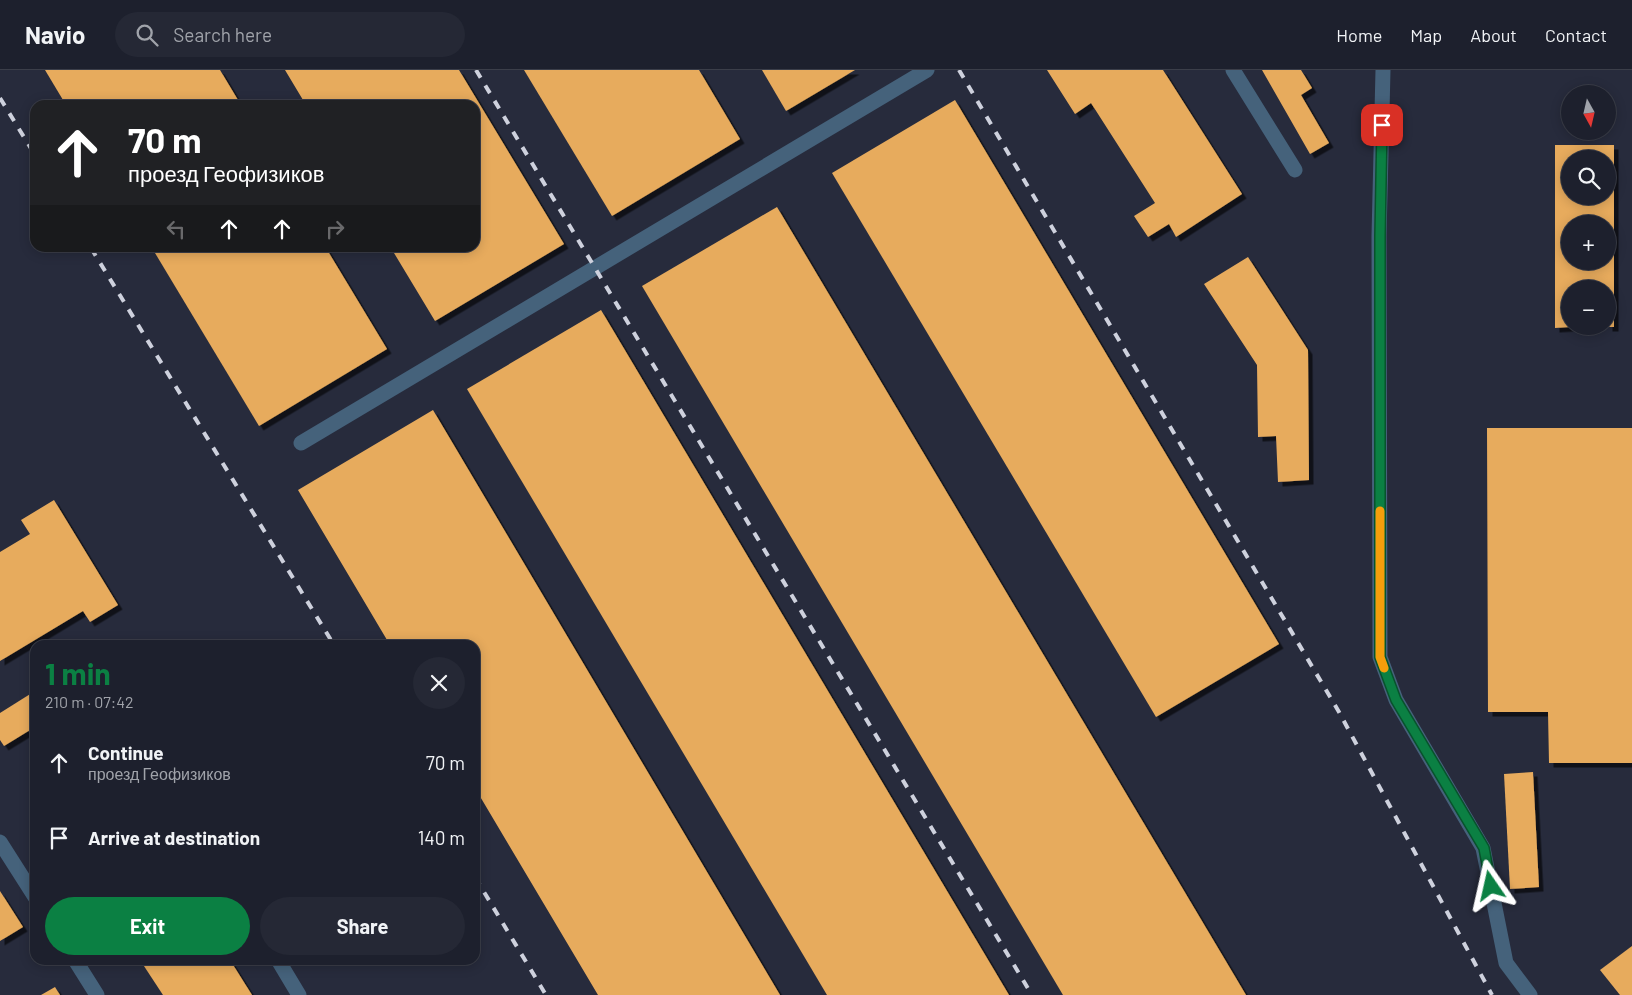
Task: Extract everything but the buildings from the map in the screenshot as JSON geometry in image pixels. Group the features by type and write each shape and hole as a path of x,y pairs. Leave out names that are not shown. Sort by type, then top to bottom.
{"street":[{"path":"301,443 927,70"},
{"path":"1234,70 1295,170"},
{"path":"1383,70 1380,236 1380,657 1396,700 1484,848 1506,963 1530,995"},
{"path":"0,842 30,890"},
{"path":"78,965 97,995"},
{"path":"281,965 299,995"}],"railway":[{"path":"476,70 1032,995"},
{"path":"959,70 1339,712 1492,995"},
{"path":"0,98 30,147"},
{"path":"93,252 331,640"},
{"path":"480,885 546,995"}],"slow traffic":[{"path":"1380,511 1380,657 1384,668"}],"route":[{"path":"1382,125 1380,236 1380,657 1396,700 1484,848 1491,886"}]}
